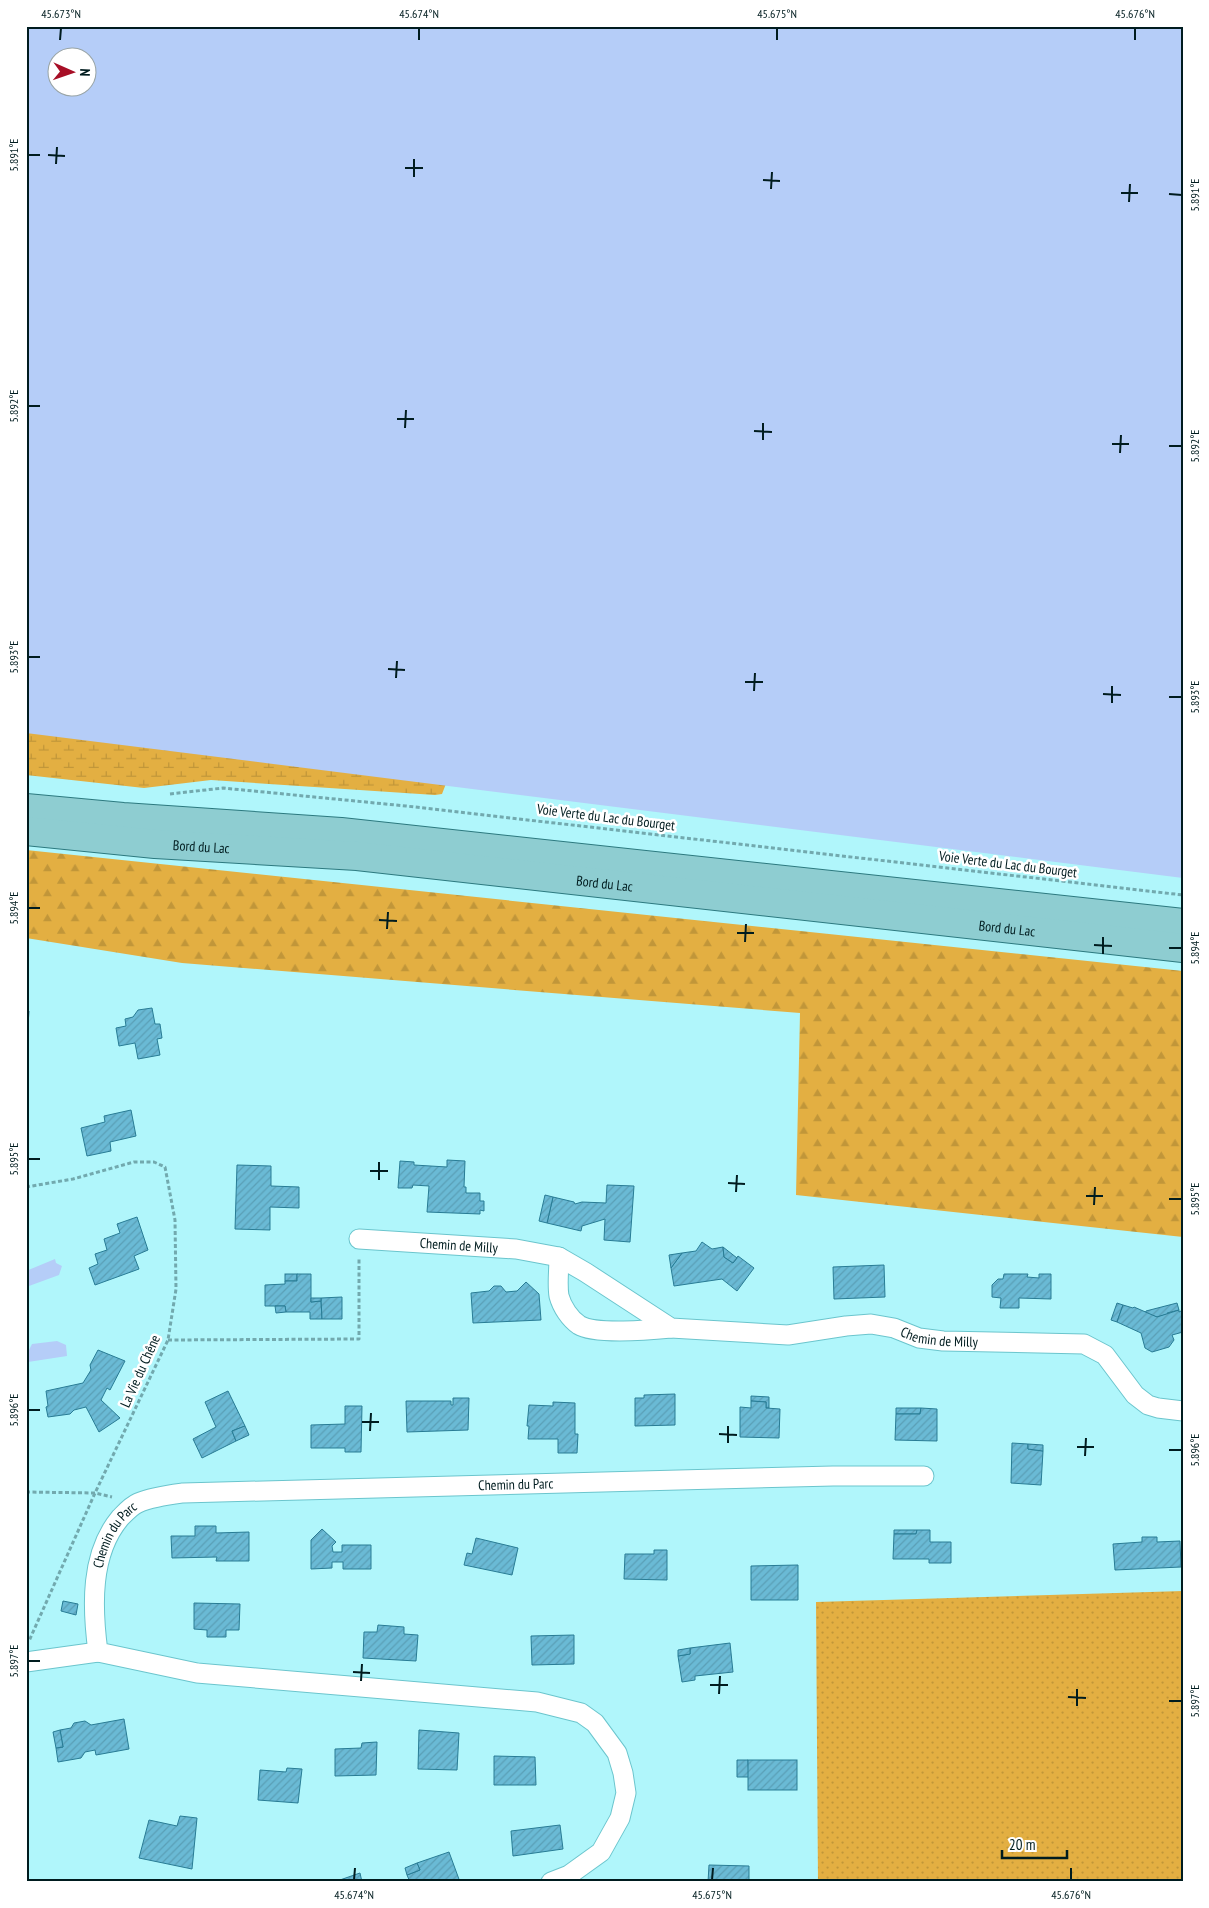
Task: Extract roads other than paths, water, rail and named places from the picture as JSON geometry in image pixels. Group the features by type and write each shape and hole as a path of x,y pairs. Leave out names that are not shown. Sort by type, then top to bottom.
{"main road":[{"name":"Bord du Lac","path":"26,808 123,818 359,834 1183,923"},
{"name":"Bord du Lac","path":"26,831 155,844 357,856 1183,948"}],"street":[{"name":"Chemin de Milly","path":"359,1239 516,1249 559,1258 585,1272 672,1328"},
{"name":"Chemin de Milly","path":"559,1258 560,1296 568,1314 580,1326 596,1330 672,1328 788,1334 871,1324 894,1328 919,1338 943,1341 1084,1344 1105,1355 1135,1395 1148,1405 1183,1411"},
{"name":"Chemin du Parc","path":"98,1652 95,1599 98,1562 105,1542 115,1524 125,1514 137,1504 157,1497 183,1493 832,1476 924,1476"},
{"path":"26,1662 98,1652 198,1673 537,1702 581,1713 595,1723 617,1753 626,1793 620,1818 600,1852 569,1875 551,1882"}],"water":[{"path":"26,26 1183,26 1183,878 26,733"},
{"path":"55,1259 56,1263 62,1266 59,1275 29,1286 26,1271"},
{"path":"57,1341 66,1345 67,1356 28,1362 27,1354 32,1344"}]}
